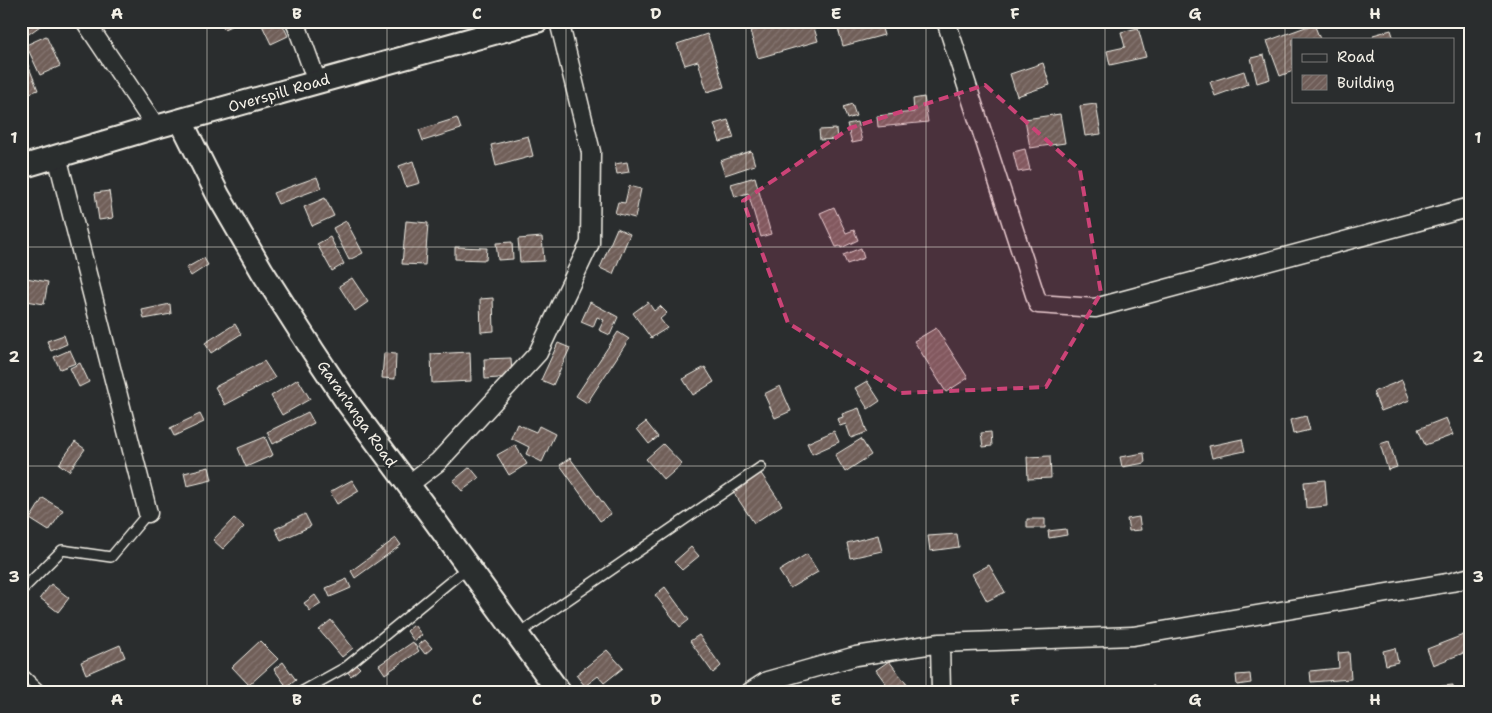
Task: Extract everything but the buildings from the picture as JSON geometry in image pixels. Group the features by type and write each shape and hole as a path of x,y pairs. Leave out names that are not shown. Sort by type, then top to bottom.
{"street":[{"path":"85,21 156,127"},
{"path":"295,21 317,82"},
{"name":"Overspill Road","path":"21,167 156,127 537,21"},
{"path":"408,485 438,462 538,353 590,243 591,152 558,21"},
{"path":"946,21 1038,304 1095,308 1471,207"},
{"name":"Garan'anga Road","path":"181,121 218,194 262,271 347,402 435,520 558,692"},
{"path":"57,156 148,512"},
{"path":"750,692 767,681 856,656 940,643 1133,636 1452,582 1471,577"},
{"path":"940,643 941,692"}],"lane":[{"path":"517,634 761,468"},
{"path":"21,592 62,550 111,557 148,512"},
{"path":"301,692 346,667 468,567"},
{"path":"21,672 42,692"}],"highlighted area":[{"path":"985,85 1080,170 1101,293 1046,387 901,393 788,323 743,201 850,128"}]}
